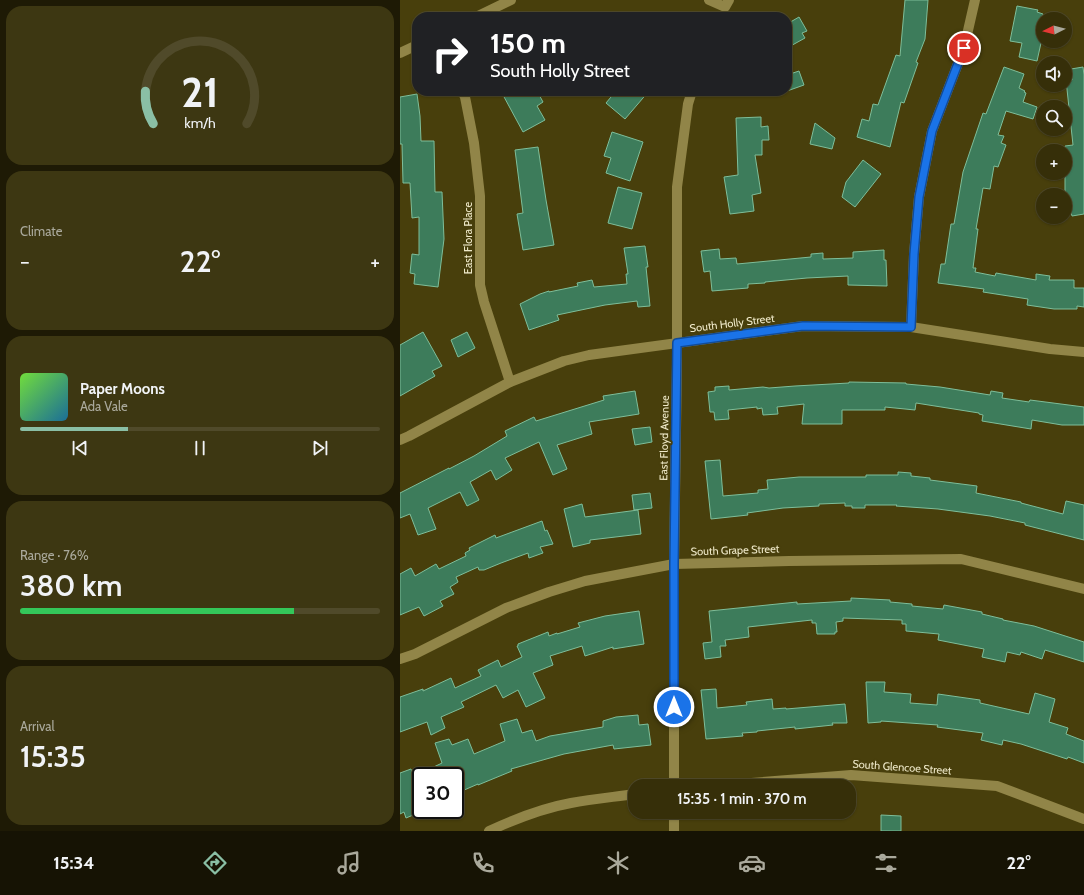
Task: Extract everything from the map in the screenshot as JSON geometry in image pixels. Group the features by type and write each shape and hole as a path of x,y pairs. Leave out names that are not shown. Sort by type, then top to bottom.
{"street":[{"path":"486,12 511,0"},
{"path":"709,0 727,4"},
{"path":"911,327 914,254 919,197 932,131 964,48 975,0"},
{"path":"400,53 412,47"},
{"name":"East Flora Place","path":"464,96 474,143 480,196 480,285 484,302 510,382"},
{"name":"East Floyd Avenue","path":"674,779 677,186 688,104 690,96"},
{"name":"South Holly Street","path":"400,440 510,382 564,361 589,355 803,326 911,327 1050,349 1084,352"},
{"name":"South Grape Street","path":"400,659 415,654 506,608 549,592 585,581 674,564 961,559 1084,589"},
{"name":"South Glencoe Street","path":"801,779 851,775 997,786 1084,819"},
{"path":"489,831 507,822 536,812 570,803 628,795"},
{"path":"674,819 674,831"}],"building":[{"path":"905,0 928,0 925,39 916,62 918,63 904,103 901,102 890,147 857,137 862,119 869,121 873,104 878,105 896,55 900,56"},
{"path":"1017,6 1038,10 1036,12 1036,48 1040,48 1038,56 1036,56 1036,61 1019,57 1022,43 1010,41"},
{"path":"799,17 807,31 802,33 805,38 792,45 792,21"},
{"path":"1004,67 1024,74 1019,88 1026,93 1023,102 1036,107 1036,110 1033,119 1006,111 998,135 1004,136 1001,143 1006,145 998,167 994,166 990,189 983,188 976,229 978,229 973,268 976,268 975,272 995,276 996,273 1036,280 1036,274 1050,276 1049,280 1074,280 1074,288 1084,288 1084,307 1077,306 1077,309 1054,309 1027,305 1028,299 983,292 984,289 938,283 941,264 945,264 951,224 954,224 963,172 983,113 986,114"},
{"path":"1083,67 1084,75 1084,214 1072,216 1072,188 1065,188 1065,180 1072,180 1072,100 1068,100 1067,92 1072,92 1072,69"},
{"path":"799,71 804,85 792,89 792,73"},
{"path":"412,95 417,96 421,141 434,141 435,192 442,192 444,239 438,287 414,284 415,274 410,273 412,254 419,255 419,217 412,218 410,183 403,183 402,144 400,144 400,97"},
{"path":"504,96 540,96 543,102 537,106 545,120 523,132"},
{"path":"612,96 645,96 625,119 606,103"},
{"path":"761,117 761,127 768,126 769,140 762,140 762,155 755,155 761,193 752,195 754,211 730,214 724,177 738,175 736,118"},
{"path":"815,123 835,138 832,149 810,144"},
{"path":"612,132 643,142 630,181 606,173 611,158 604,156"},
{"path":"538,147 554,245 523,250 517,214 523,213 515,150"},
{"path":"863,160 881,174 855,207 842,197 846,182"},
{"path":"618,187 642,193 632,229 608,223"},
{"path":"645,246 648,267 646,267 650,306 638,307 637,301 605,305 557,315 559,320 529,330 520,304 549,291 578,286 577,283 592,280 594,287 627,284 626,274 628,274 624,248"},
{"path":"719,249 720,259 736,258 737,264 811,257 811,254 823,253 823,259 853,258 853,252 884,250 887,286 848,285 848,276 765,282 748,284 748,288 712,291 710,271 704,272 701,251"},
{"path":"423,332 442,366 432,371 435,376 400,396 400,345"},
{"path":"467,332 475,348 458,357 451,340"},
{"path":"849,382 906,383 990,395 991,391 1003,393 1002,398 1084,407 1084,425 1062,425 1032,420 1031,429 982,421 983,415 979,413 916,403 915,410 885,407 885,410 842,410 842,424 802,424 804,404 777,407 778,414 763,415 762,408 757,409 757,407 728,410 729,419 715,420 714,412 710,412 708,392 715,391 715,387 729,386 729,390"},
{"path":"635,391 639,414 589,422 592,434 557,445 567,469 553,475 539,442 505,458 512,470 496,480 491,470 470,482 479,500 467,506 460,492 428,508 436,529 418,535 410,514 400,518 400,493 474,456 507,436 505,431 534,417 536,421 604,400 603,396"},
{"path":"650,427 652,442 635,445 632,429"},
{"path":"720,460 723,496 758,493 758,490 768,489 767,480 799,477 866,477 866,475 898,475 898,472 911,473 911,476 930,478 930,480 977,486 976,493 1021,502 1063,514 1066,501 1084,505 1084,540 1025,525 1025,523 990,516 938,509 896,506 897,505 865,505 865,508 852,508 852,506 845,506 845,503 819,504 819,506 783,508 747,513 748,515 711,519 705,461"},
{"path":"650,493 652,508 634,510 632,495"},
{"path":"582,504 585,517 638,510 641,534 590,540 590,543 573,547 564,509"},
{"path":"542,521 545,531 547,530 553,544 540,547 543,553 529,558 528,553 484,570 479,570 478,567 456,577 458,582 450,587 454,594 440,601 443,606 424,616 419,607 400,615 400,574 411,568 415,576 436,564 439,569 466,556 465,553 470,550 469,548 495,535 496,538"},
{"path":"851,598 890,600 890,602 912,604 912,606 943,609 944,605 982,612 982,614 1003,620 1034,626 1084,642 1084,662 1045,650 1042,659 1021,652 1020,655 1007,652 1005,662 982,657 984,649 938,640 939,634 906,631 906,624 902,624 902,620 843,618 843,621 836,622 837,632 835,632 835,634 817,634 816,623 812,623 812,620 748,627 749,637 725,640 726,646 720,646 721,657 705,659 703,643 712,642 709,611 797,602 797,604 851,601"},
{"path":"639,611 644,644 613,649 613,647 585,656 582,646 550,656 553,665 533,673 545,698 526,707 518,690 503,698 496,685 461,702 464,707 441,717 445,728 431,735 427,722 400,732 400,697 423,689 423,691 451,678 455,688 481,676 478,670 498,660 501,667 522,657 517,646 518,644 548,632 549,636 580,627 578,623 605,616"},
{"path":"866,682 885,682 884,692 911,694 910,703 937,705 938,694 980,700 980,703 1029,714 1035,693 1055,699 1049,722 1068,728 1066,734 1084,741 1084,763 1021,744 1003,740 1002,745 981,740 983,733 937,727 938,725 881,721 868,723"},
{"path":"716,689 717,708 747,705 746,702 772,699 773,709 845,704 847,723 832,723 833,725 795,729 795,727 757,731 742,733 743,736 706,739 701,690"},
{"path":"638,715 639,725 648,724 651,745 614,749 613,745 564,754 511,769 512,771 464,790 464,767 434,767 442,763 435,743 449,739 452,745 468,739 474,754 505,741 500,724 517,719 522,733 532,730 536,741 550,736 603,727 603,721 616,717"},
{"path":"411,769 412,772 412,816 406,818 404,812 400,814 400,773"},
{"path":"881,815 901,816 901,831 881,831"}],"route":[{"path":"674,707 677,343 803,326 911,327 914,254 919,197 932,131 964,48"}]}
